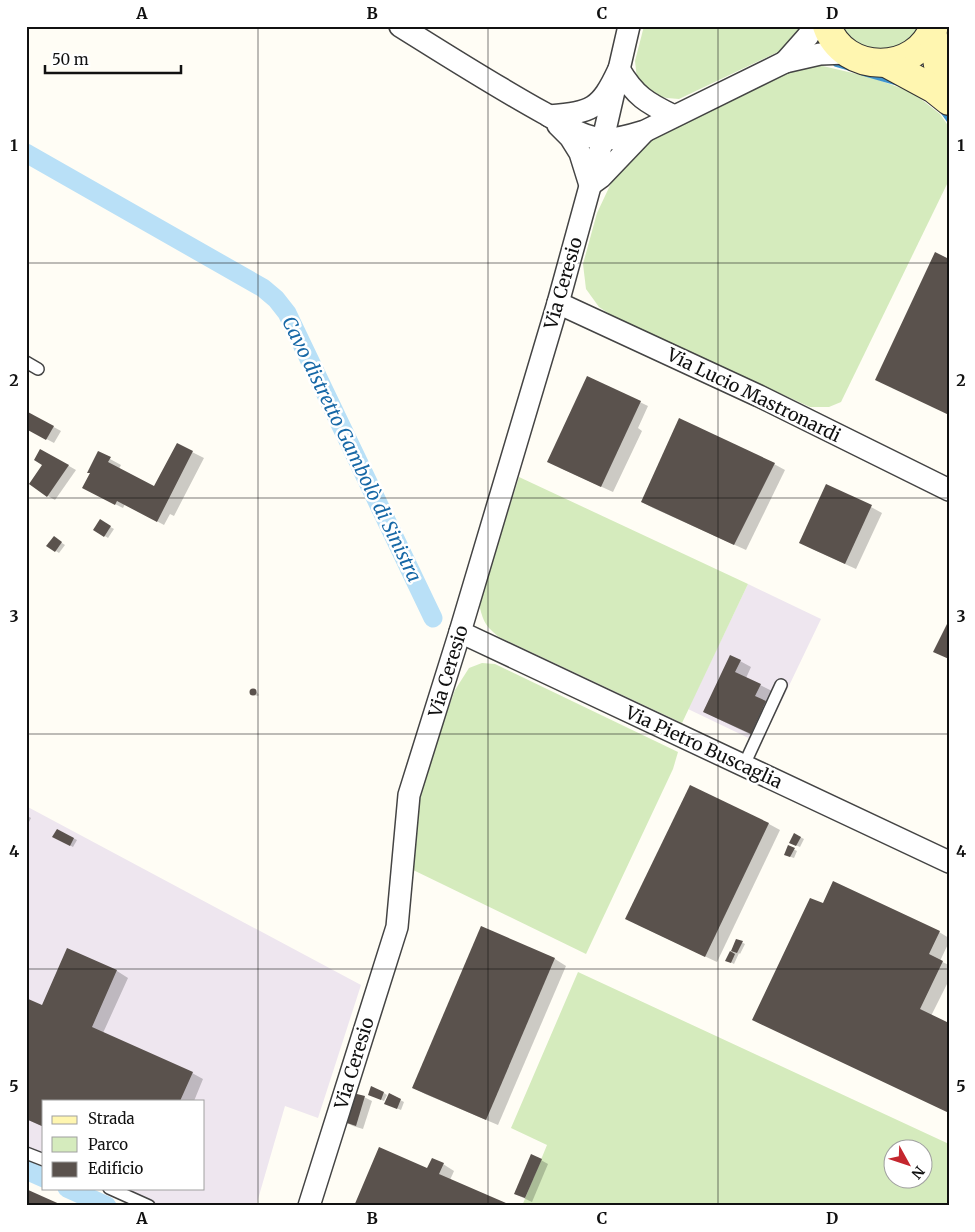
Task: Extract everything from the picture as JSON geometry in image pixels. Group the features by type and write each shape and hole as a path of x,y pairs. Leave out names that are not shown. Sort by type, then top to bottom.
{"main road":[{"path":"828,26 831,35 847,53 866,62 886,63 900,60 913,53 924,42 933,28"},
{"path":"933,28 938,65 949,83"},
{"path":"886,63 934,90 949,101"}],"street":[{"path":"400,26 501,89 572,129 603,139 621,138 645,131 785,62 820,54 847,53"},
{"path":"549,116 578,113 602,100 618,70 629,26"},
{"path":"785,62 808,36 814,26"},
{"path":"618,70 638,95 674,116"},
{"name":"Via Ceresio","path":"309,1206 397,927 409,796 558,303 603,139 618,70"},
{"path":"549,116 570,137 580,153 590,184 601,177 645,131"},
{"name":"Via Lucio Mastronardi","path":"558,303 759,396 949,490"},
{"name":"Via Pietro Buscaglia","path":"460,632 949,862"}],"lane":[{"path":"26,362 38,369"},
{"path":"744,765 781,685"},
{"path":"26,1153 42,1159"},
{"path":"114,1190 150,1206"}],"shaded area":[{"path":"748,584 821,619 761,744 688,709"},
{"path":"26,806 361,985 318,1118 285,1106 256,1206 162,1206 126,1190 205,1190 205,1100 42,1100 42,1154 26,1147"}],"green space":[{"path":"644,26 803,26 792,42 780,51 679,99 655,95 637,79 635,61"},
{"path":"842,26 921,26 903,46 887,51 879,51 858,44"},
{"path":"814,64 870,77 912,92 940,114 949,127 949,180 841,402 829,407 810,407 617,319 599,307 586,289 583,264 597,213 614,177 629,156 655,137 773,77"},
{"path":"519,477 748,584 682,723 499,637 485,623 479,604"},
{"path":"482,663 495,664 678,752 673,769 586,954 409,868 417,810 425,773 455,690 469,668"},
{"path":"578,972 949,1144 949,1206 522,1206 547,1145 511,1128"}],"building":[{"path":"935,252 949,259 949,415 875,380"},
{"path":"587,376 641,401 601,487 547,462"},
{"path":"26,411 54,426 46,440 26,429"},
{"path":"679,418 775,463 734,545 641,502"},
{"path":"177,443 193,451 157,522 117,501 115,505 82,488 98,451 111,457 108,462 154,486"},
{"path":"40,449 69,465 47,497 29,484 42,465 34,460"},
{"path":"826,484 872,505 845,564 799,543"},
{"path":"100,519 111,526 104,537 93,530"},
{"path":"54,536 62,542 55,552 46,546"},
{"path":"949,620 949,659 933,652"},
{"path":"730,655 741,660 735,672 761,684 755,696 766,701 751,734 703,712"},
{"path":"253,689 256,692 253,695 250,692"},
{"path":"690,785 769,823 705,957 625,919"},
{"path":"57,829 74,838 70,846 52,837"},
{"path":"794,833 801,837 796,846 789,843"},
{"path":"788,845 795,848 790,857 784,855"},
{"path":"833,881 940,931 929,954 943,961 920,1009 949,1023 949,1113 752,1020 810,898 823,903"},
{"path":"481,926 555,958 486,1120 412,1088"},
{"path":"736,939 743,941 737,953 731,951"},
{"path":"67,948 117,970 92,1027 193,1072 180,1100 42,1100 42,1126 26,1119 26,998 42,1005"},
{"path":"730,951 735,954 731,963 725,961"},
{"path":"371,1086 384,1092 381,1100 368,1095"},
{"path":"353,1093 365,1096 356,1126 344,1122"},
{"path":"389,1093 401,1099 397,1109 384,1104"},
{"path":"379,1147 427,1168 432,1158 444,1163 439,1174 513,1206 354,1206"},
{"path":"531,1154 542,1159 525,1198 514,1194"},
{"path":"26,1189 64,1206 26,1206"}],"waterway":[{"path":"836,64 850,68"},
{"path":"863,73 898,83"},
{"path":"941,109 949,120"},
{"name":"Cavo distretto Gambolò di Sinistra","path":"26,153 263,288 276,299 287,313 433,618"},
{"path":"26,1170 42,1177"},
{"path":"71,1190 107,1206"}]}
